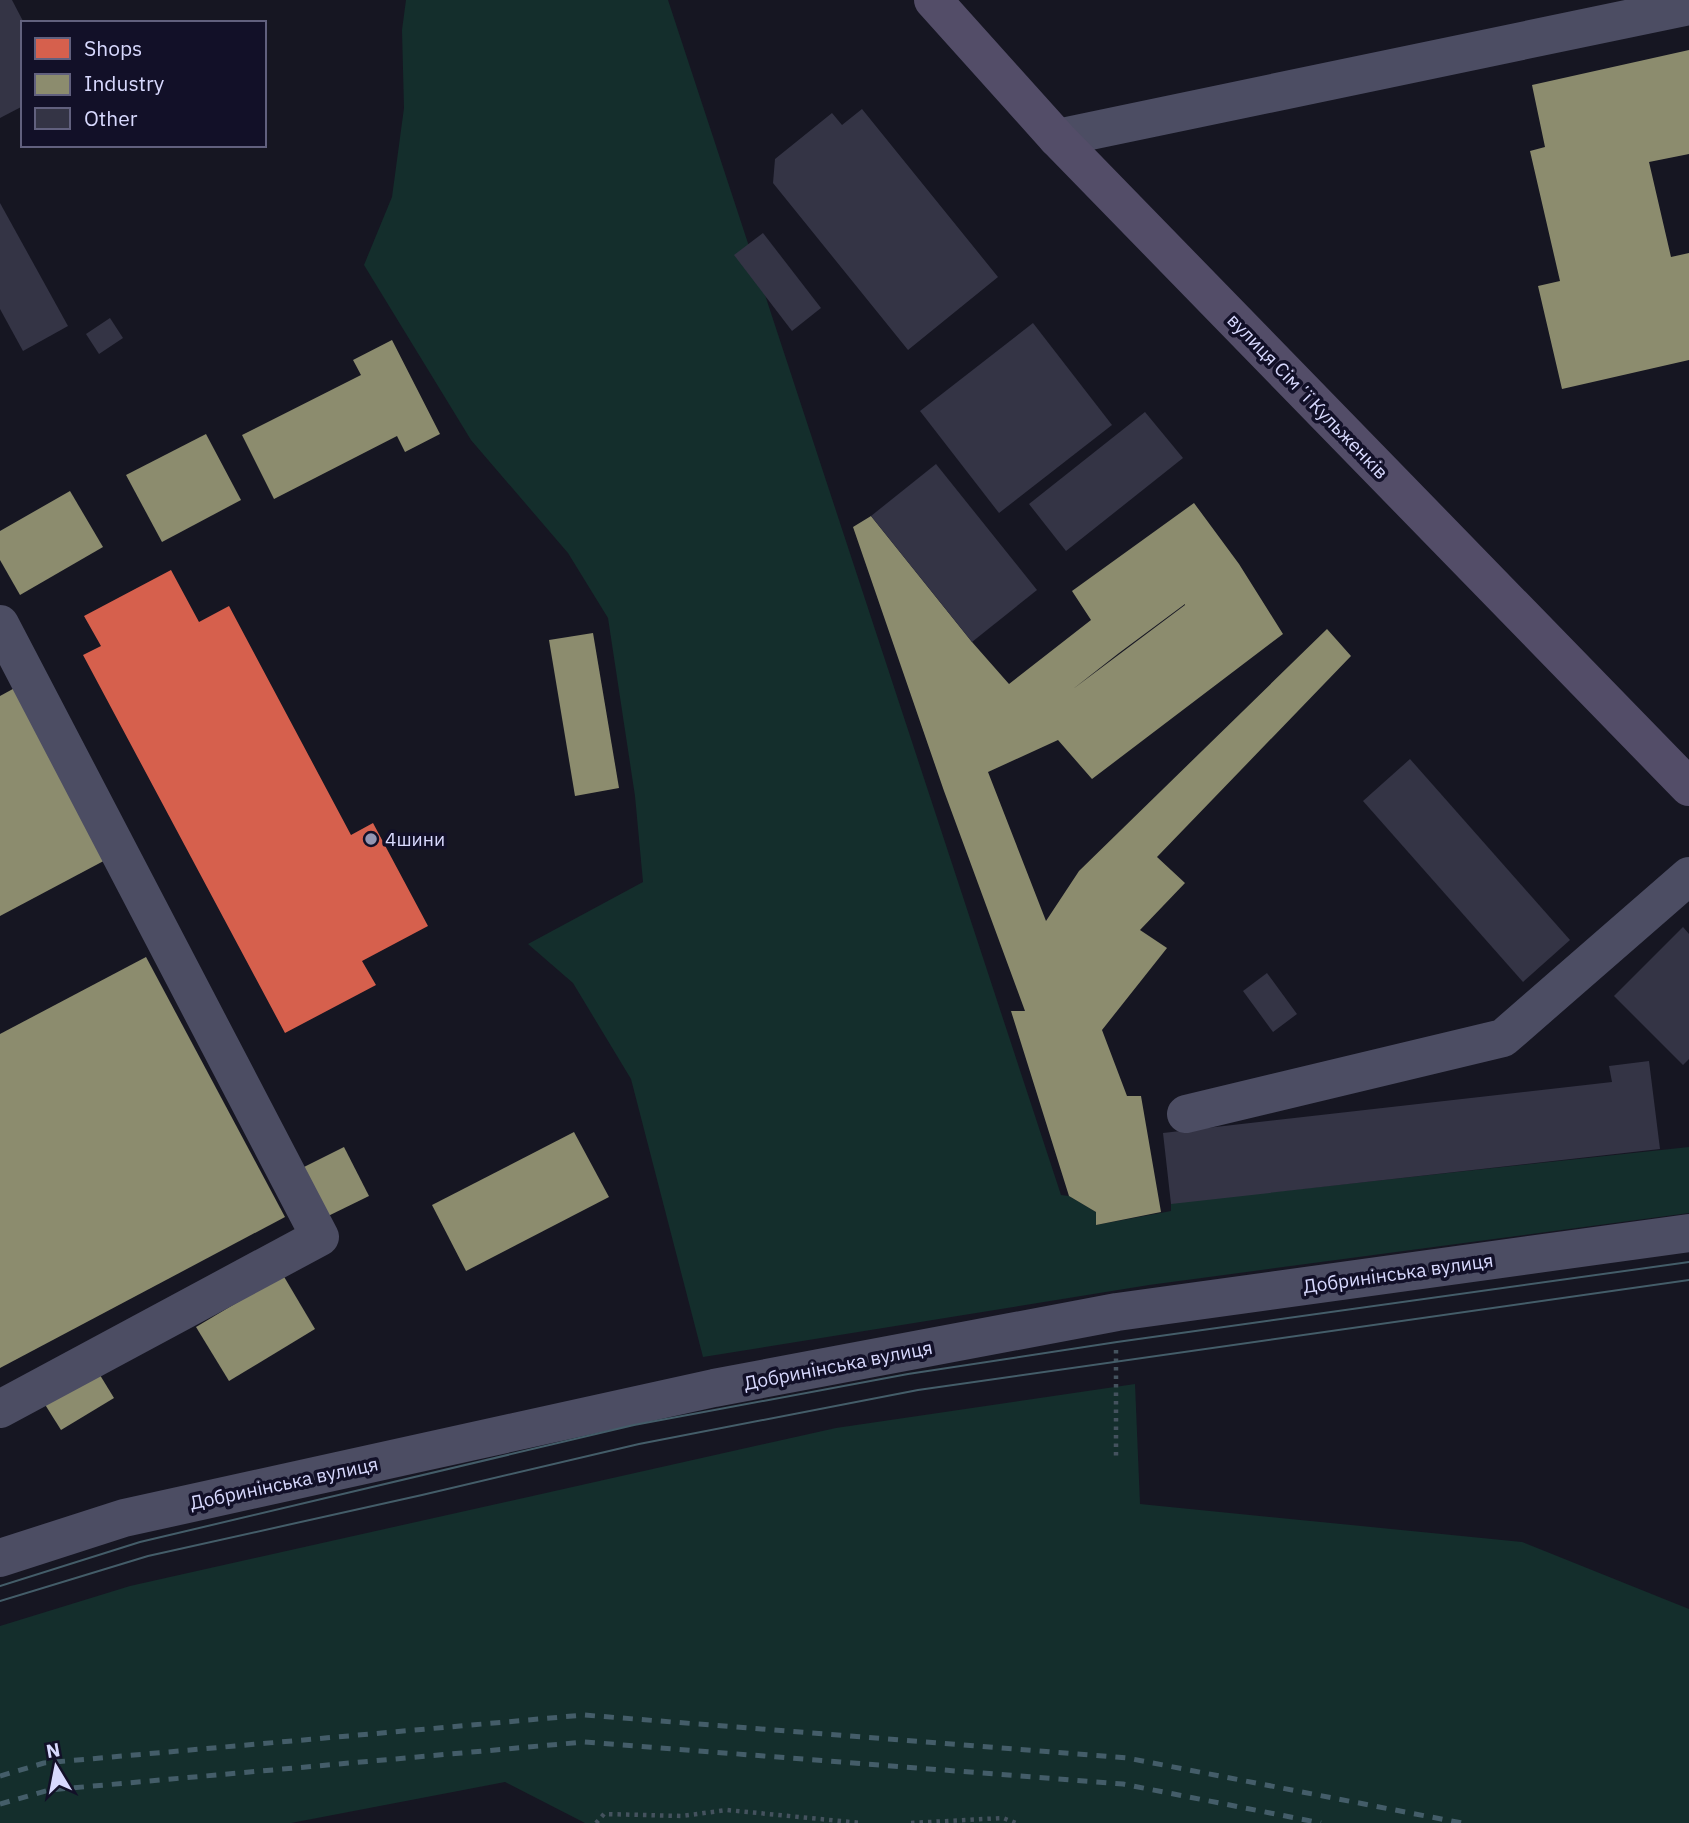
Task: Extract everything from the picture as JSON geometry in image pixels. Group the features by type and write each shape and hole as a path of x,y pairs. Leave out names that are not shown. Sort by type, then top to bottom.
{"main road":[{"name":"вулиця Сімʼї Кульженків","path":"933,0 1057,138 1689,788"}],"street":[{"path":"1057,138 1689,6"},
{"path":"0,624 320,1237 0,1409"},
{"path":"1186,1114 1503,1038 1689,876"},
{"name":"Добринінська вулиця","path":"0,1558 124,1518 714,1388 1117,1312 1689,1233"}],"path":[{"path":"1116,1458 1117,1312"},
{"path":"596,1823 604,1814 682,1816 727,1810 861,1823"},
{"path":"911,1823 1003,1818 1016,1823"}],"green space":[{"path":"406,0 668,0 1061,1195 1069,1196 1096,1212 1096,1225 1171,1211 1171,1203 1689,1147 1689,1213 1149,1285 703,1357 631,1079 573,983 528,944 643,882 635,796 608,618 568,553 471,440 364,265 392,197 404,108 402,30"},
{"path":"1135,1384 1140,1504 1522,1542 1689,1609 1689,1823 585,1823 505,1782 291,1823 0,1823 0,1626 130,1586 836,1428"}],"building: Shops":[{"path":"171,570 199,622 229,606 351,835 373,823 428,926 362,961 376,985 285,1033 83,655 101,646 84,616"}],"building: Industry":[{"path":"1689,50 1689,154 1649,162 1671,257 1689,253 1689,360 1562,389 1538,286 1560,281 1530,151 1545,147 1532,85"},
{"path":"392,340 440,434 405,452 397,436 274,499 242,435 361,375 353,360"},
{"path":"206,434 241,500 162,542 126,475"},
{"path":"70,491 103,547 20,595 0,560 0,531"},
{"path":"1194,503 1239,564 1283,634 1092,779 1058,740 988,772 1046,921 1079,871 1327,629 1351,656 1157,857 1185,883 1140,930 1167,948 1102,1030 1127,1096 1141,1096 1161,1212 1096,1225 1096,1212 1069,1196 1011,1011 1025,1011 944,791 853,527 871,516 1009,684 1091,620 1072,591","holes":["1185,605 1073,689 1119,653"]},
{"path":"593,633 619,788 575,796 549,640"},
{"path":"22,684 113,856 0,916 0,696"},
{"path":"146,957 285,1217 0,1368 0,1034"},
{"path":"574,1132 609,1197 466,1271 432,1205"},
{"path":"344,1147 369,1196 324,1218 300,1169"},
{"path":"283,1275 315,1329 229,1381 196,1327"},
{"path":"92,1362 114,1398 61,1430 39,1395"}],"building: Other":[{"path":"0,0 12,0 23,21 21,107 0,118"},
{"path":"862,109 998,277 908,350 773,183 775,159 832,113 842,125"},
{"path":"0,203 68,326 23,351 0,309"},
{"path":"763,233 821,308 792,331 734,255"},
{"path":"110,318 123,338 99,354 86,334"},
{"path":"1033,323 1112,425 999,513 920,411"},
{"path":"1145,412 1183,458 1066,551 1029,504"},
{"path":"936,464 1037,590 972,642 871,516"},
{"path":"1410,759 1570,940 1523,982 1363,801"},
{"path":"1683,927 1689,934 1689,1059 1683,1065 1614,996"},
{"path":"1267,973 1297,1014 1273,1032 1243,991"},
{"path":"1649,1061 1660,1149 1171,1204 1163,1133 1612,1082 1609,1066"}],"tram line":[{"path":"0,1586 140,1542 634,1425 908,1374 1689,1262"},
{"path":"0,1601 148,1556 639,1444 918,1390 1689,1280"}],"railway":[{"path":"0,1776 44,1763 584,1715 1127,1758 1462,1823"},
{"path":"0,1804 49,1790 584,1742 1123,1784 1321,1823"}],"place":[{"name":"4шини","path":"371,839"}]}
